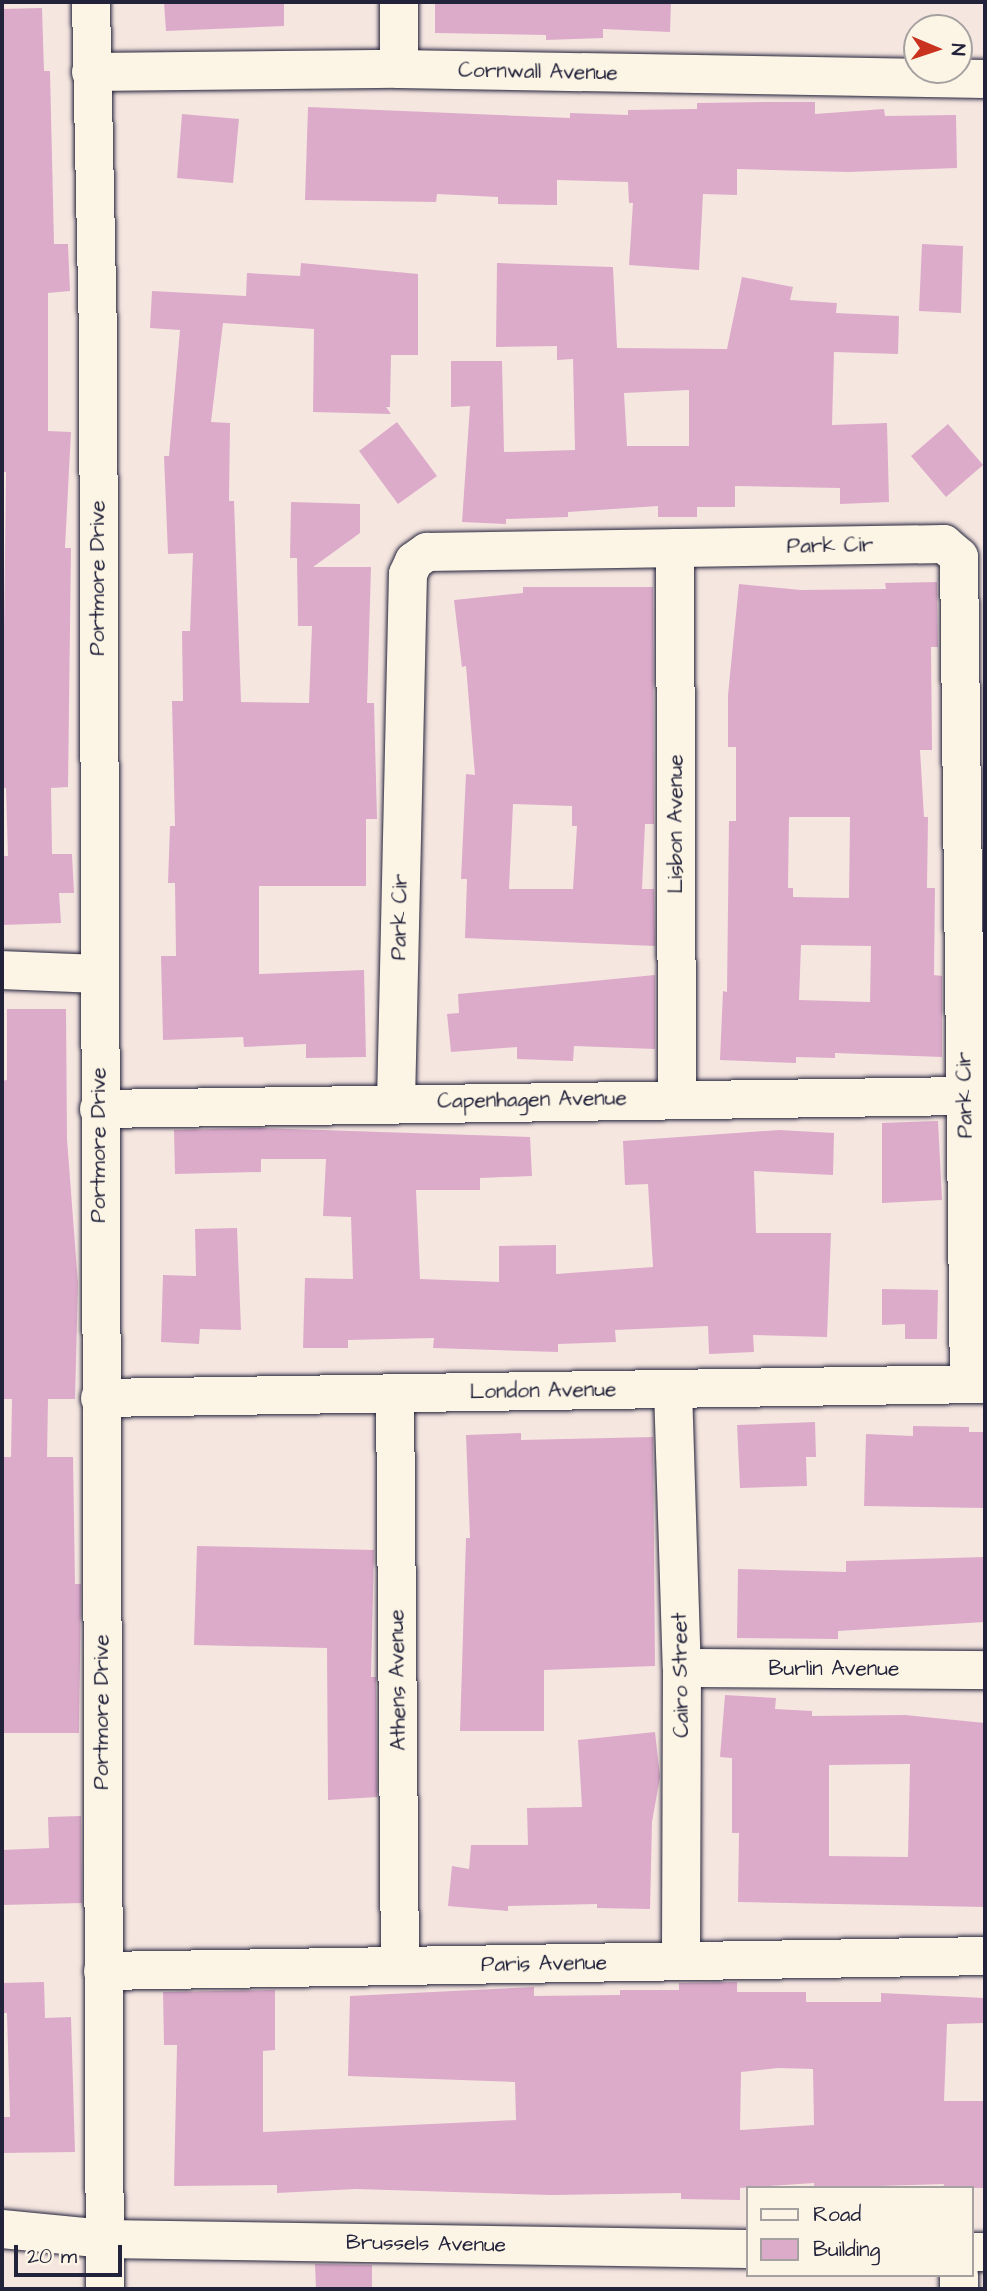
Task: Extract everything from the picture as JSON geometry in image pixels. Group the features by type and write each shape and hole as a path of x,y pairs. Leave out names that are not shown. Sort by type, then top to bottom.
{"street":[{"name":"Portmore Drive","path":"91,2 98,327 98,974 105,2289"},
{"path":"399,2 399,69"},
{"name":"Cornwall Avenue","path":"91,72 399,69 985,79"},
{"name":"Park Cir","path":"396,1101 408,573 414,561 427,552 944,544 959,557 965,1096 977,1384"},
{"name":"Lisbon Avenue","path":"675,548 677,1099"},
{"path":"2,970 98,974"},
{"name":"Capenhagen Avenue","path":"99,1110 396,1101 965,1096"},
{"name":"London Avenue","path":"100,1398 977,1384"},
{"name":"Cairo Street","path":"673,1389 682,1668 681,1961"},
{"name":"Athens Avenue","path":"395,1393 400,1966"},
{"name":"Burlin Avenue","path":"682,1668 985,1670"},
{"name":"Paris Avenue","path":"103,1971 985,1956"},
{"name":"Brussels Avenue","path":"2,2229 105,2239 746,2249"}],"building":[{"path":"164,2 284,2 284,26 166,31"},
{"path":"435,2 671,2 670,32 603,29 603,38 546,40 546,35 435,33"},
{"path":"42,8 44,71 50,71 54,244 68,244 70,291 48,293 48,431 71,432 65,548 71,548 68,787 51,788 52,854 72,854 74,893 59,893 61,923 2,925 2,856 8,856 6,788 2,788 6,472 2,472 2,9"},
{"path":"815,102 815,114 884,109 885,116 956,115 957,168 848,172 737,169 737,195 703,194 699,270 629,265 633,203 629,203 628,182 557,180 557,205 498,204 498,197 437,194 436,202 305,200 308,107 570,118 570,113 628,115 628,110 697,109 697,103"},
{"path":"182,114 239,119 233,183 177,178"},
{"path":"922,244 963,246 961,313 919,311"},
{"path":"301,263 418,274 418,355 391,355 390,407 386,407 391,414 313,412 314,329 223,323 211,422 230,423 229,501 234,501 241,702 309,703 312,626 298,626 297,558 290,558 291,502 360,504 360,533 313,567 371,567 367,703 374,703 377,819 366,819 366,886 259,886 259,974 364,970 366,1057 306,1058 306,1044 244,1047 243,1037 163,1040 161,956 176,956 175,883 168,883 170,826 175,826 172,701 183,701 182,631 190,631 193,553 168,554 164,456 169,456 180,330 150,328 152,291 246,296 247,273 300,276"},
{"path":"497,263 613,267 617,348 727,349 742,277 793,287 790,300 837,303 836,313 899,316 898,354 834,352 832,425 887,423 889,502 840,504 840,488 735,486 735,507 697,507 697,517 658,517 658,506 568,512 568,517 506,519 506,524 462,522 470,406 451,407 451,361 502,361 504,452 575,450 573,359 557,360 557,346 496,347","holes":["689,390 689,446 627,446 624,393"]},
{"path":"397,422 437,476 398,504 359,451"},
{"path":"948,424 983,465 946,497 911,456"},
{"path":"937,582 938,647 931,647 932,750 920,750 924,817 928,817 927,888 935,888 934,975 942,976 942,1057 835,1053 835,1058 796,1057 796,1063 720,1060 723,991 727,992 729,821 736,821 736,747 728,747 728,695 739,584 801,590 886,589 885,583","holes":["789,817 850,817 849,898 793,897 793,888 788,888","801,945 871,946 870,1002 799,1000"]},
{"path":"523,587 653,587 654,824 645,824 642,889 654,889 655,946 465,938 467,879 461,879 466,774 475,775 466,666 462,667 454,600 523,593","holes":["513,804 572,806 572,826 577,826 573,889 509,889"]},
{"path":"655,975 655,1049 574,1046 573,1061 517,1059 517,1047 451,1052 447,1014 459,1013 458,994"},
{"path":"7,1009 66,1009 67,1139 78,1284 75,1399 48,1399 47,1457 73,1457 75,1584 81,1584 79,1733 2,1733 2,1457 11,1457 12,1399 2,1399 2,1081 7,1080"},
{"path":"938,1121 942,1200 882,1203 882,1123"},
{"path":"260,1128 530,1137 532,1176 480,1178 480,1190 416,1190 420,1279 499,1282 499,1246 556,1245 556,1274 653,1267 648,1184 625,1185 623,1141 779,1130 834,1133 833,1175 754,1171 756,1233 831,1233 827,1337 753,1335 754,1352 709,1354 708,1326 615,1330 616,1342 558,1344 558,1352 433,1348 434,1338 348,1340 348,1348 303,1348 305,1278 353,1279 351,1217 323,1216 326,1159 261,1159 261,1172 175,1174 174,1130"},
{"path":"237,1228 241,1330 200,1329 199,1344 161,1342 163,1275 196,1276 195,1229"},
{"path":"882,1289 938,1290 937,1339 905,1339 905,1324 882,1325"},
{"path":"815,1422 816,1457 806,1457 807,1486 740,1488 737,1425"},
{"path":"913,1426 969,1427 969,1432 985,1432 985,1508 864,1506 866,1434 913,1436"},
{"path":"521,1433 521,1440 653,1437 655,1666 544,1670 544,1731 460,1731 466,1538 470,1538 466,1435"},
{"path":"197,1546 374,1550 371,1677 376,1677 377,1797 328,1800 327,1648 194,1645"},
{"path":"985,1557 985,1622 838,1631 838,1639 737,1638 738,1569 846,1572 846,1561"},
{"path":"725,1695 776,1698 775,1709 812,1711 812,1716 905,1715 985,1723 985,1907 738,1902 739,1833 732,1833 732,1758 720,1757","holes":["910,1764 908,1857 829,1856 829,1765"]},
{"path":"655,1732 660,1777 652,1822 650,1909 597,1908 597,1904 508,1906 508,1911 448,1906 452,1866 469,1869 471,1845 528,1845 527,1808 582,1807 578,1740"},
{"path":"81,1816 82,1903 2,1905 2,1850 49,1848 48,1817"},
{"path":"44,1982 45,2018 71,2017 75,2152 2,2153 2,2117 10,2117 7,2013 2,2013 2,1983"},
{"path":"737,1982 737,1992 806,1992 806,2002 881,2002 881,1993 985,1998 985,2023 947,2024 944,2101 985,2101 985,2188 944,2184 814,2186 814,2183 746,2186 740,2188 740,2200 681,2199 681,2193 551,2195 356,2189 277,2193 277,2185 174,2186 177,2045 164,2045 163,1992 275,1990 275,2050 263,2051 263,2132 516,2120 515,2082 348,2076 350,1996 534,1987 534,1996 620,1995 620,1990 679,1990 679,1983","holes":["778,2068 813,2069 814,2125 740,2130 741,2072"]},
{"path":"315,2264 372,2265 372,2289 316,2289"}]}
